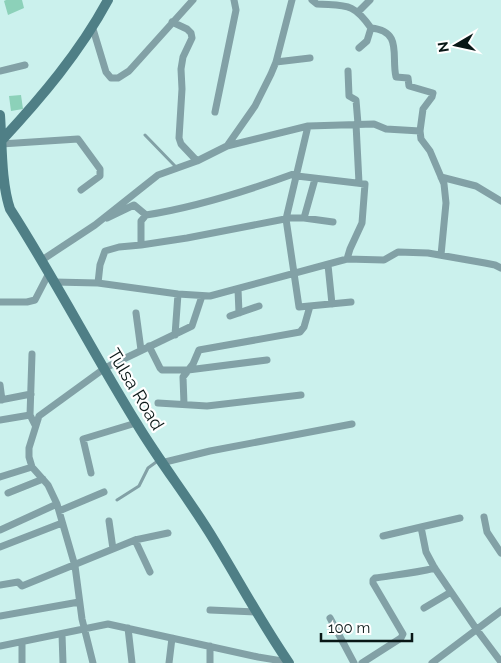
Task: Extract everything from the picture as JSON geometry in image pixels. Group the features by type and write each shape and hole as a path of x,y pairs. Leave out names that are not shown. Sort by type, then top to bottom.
{"main road":[{"path":"1,143 38,102 92,29 108,0"},
{"name":"Tulsa Road","path":"0,115 7,201 10,209 42,260 136,423 213,538 256,612 288,662"}],"street":[{"path":"92,29 106,72 111,78 116,78 131,69 193,0"},
{"path":"216,112 236,10 234,0"},
{"path":"227,146 255,106 276,62 292,0"},
{"path":"312,0 317,4 349,6 358,12 371,28 387,33 392,38 395,52 396,77 408,78 409,86 433,93 423,109 420,131 424,145 430,151 442,177 446,202 441,255"},
{"path":"358,12 370,0"},
{"path":"172,22 187,29 192,38 183,58 181,69 180,138 181,144 197,161"},
{"path":"359,48 367,41 371,28"},
{"path":"276,62 310,58"},
{"path":"0,71 24,65"},
{"path":"348,71 349,96 356,100 359,183"},
{"path":"42,260 95,225 158,175 197,161 227,146 308,126 374,124 386,129 420,131"},
{"path":"308,126 286,219 298,308 351,302"},
{"path":"1,143 78,139 101,173 100,176 81,190"},
{"path":"141,246 141,221 146,215 171,211 250,190 296,174 315,179 365,184 362,223 347,259"},
{"path":"442,177 476,186 501,201"},
{"path":"304,218 315,179"},
{"path":"95,225 134,205 146,215"},
{"path":"98,284 100,265 106,252 119,247 141,246 286,219 304,218 333,222"},
{"path":"0,302 27,302 35,300 51,277 178,294 202,296 220,294 293,272 347,259 384,260 398,252 441,255 485,262 501,268"},
{"path":"328,265 332,304"},
{"path":"238,289 239,313"},
{"path":"175,334 178,294"},
{"path":"93,663 84,628 75,566 58,507 48,484 32,467 29,457 29,448 35,425 39,416 104,368 192,326 202,296"},
{"path":"230,316 259,306"},
{"path":"184,404 183,377 193,364 198,352 202,349 300,332 304,327 310,306"},
{"path":"136,313 141,350"},
{"path":"149,346 162,370 188,370 267,360"},
{"path":"32,354 30,415 35,425"},
{"path":"0,385 1,400 31,394"},
{"path":"158,403 207,406 301,395"},
{"path":"0,420 30,415"},
{"path":"91,473 83,439 136,423"},
{"path":"160,461 352,424"},
{"path":"0,477 32,467"},
{"path":"8,492 43,479"},
{"path":"0,530 58,507 104,492"},
{"path":"484,516 487,532 501,553"},
{"path":"383,536 460,518"},
{"path":"109,521 113,549"},
{"path":"0,547 62,523"},
{"path":"421,527 426,552 435,568 476,630 501,662"},
{"path":"0,585 18,582 22,586 136,540 168,533"},
{"path":"136,540 150,572"},
{"path":"362,663 401,638 403,634 372,583 373,580 375,578 410,572 416,573 435,568"},
{"path":"424,608 451,592"},
{"path":"0,616 80,602"},
{"path":"210,610 256,612"},
{"path":"432,663 501,611"},
{"path":"330,618 354,663"},
{"path":"0,646 108,624 288,662"},
{"path":"128,628 132,663"},
{"path":"62,634 62,663"},
{"path":"169,663 172,638"},
{"path":"22,643 22,663"},
{"path":"210,646 210,663"}],"lane":[{"path":"145,135 177,167"},
{"path":"117,500 138,486 148,468 160,461"}],"building":[{"path":"22,0 24,8 8,15 4,1"},
{"path":"21,95 23,109 11,111 9,96"}]}
